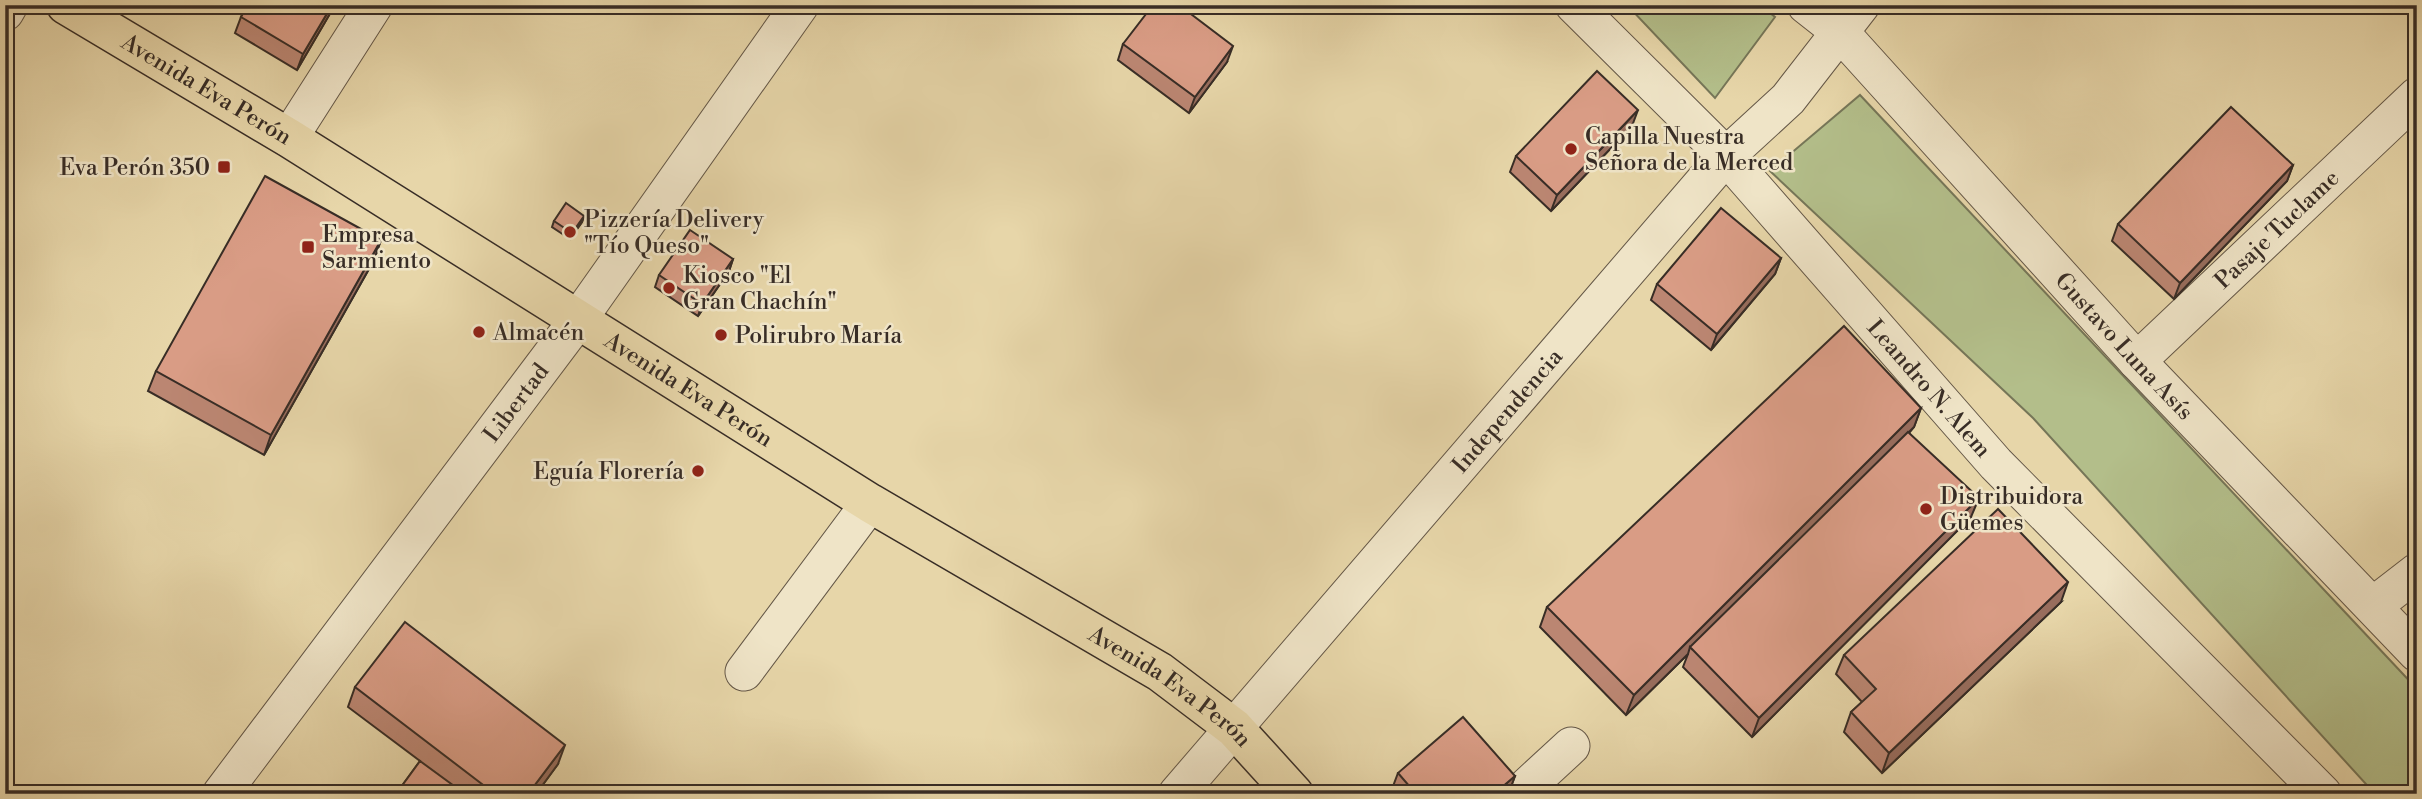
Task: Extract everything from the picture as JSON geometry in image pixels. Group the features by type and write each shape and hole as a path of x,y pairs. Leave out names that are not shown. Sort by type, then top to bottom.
{"main road":[{"name":"Avenida Eva Perón","path":"66,5 289,138 870,503 1160,672 1234,728 1294,794"}],"street":[{"path":"5,12 9,5"},
{"path":"289,138 374,5"},
{"name":"Libertad","path":"221,794 577,321 800,5"},
{"name":"Leandro N. Alem","path":"1574,5 1726,156 1996,464 2323,794"},
{"name":"Gustavo Luna Asís","path":"1806,5 1850,18 2137,360 2417,653"},
{"name":"Independencia","path":"1177,794 1726,156 1788,99 1850,18"},
{"name":"Pasaje Tuclame","path":"2137,360 2417,96"},
{"path":"744,672 870,503"},
{"path":"2373,606 2417,572"},
{"path":"1518,794 1571,746"}],"green space":[{"path":"1627,5 1760,5 1775,17 1715,98"},
{"path":"1860,95 2417,689 2417,794 2375,794 2033,418 1770,171"}],"building":[{"path":"248,5 332,5 303,54 241,17"},
{"path":"1153,5 1179,5 1233,46 1195,97 1123,44"},
{"name":"Capilla Nuestra Señora de la Merced","path":"1597,71 1638,110 1557,195 1516,156"},
{"path":"2231,107 2293,165 2180,283 2118,224"},
{"path":"265,176 381,240 271,435 156,371"},
{"path":"566,203 584,216 572,233 554,221"},
{"path":"1721,208 1781,258 1717,334 1657,284"},
{"path":"690,230 733,259 702,304 659,275"},
{"path":"1844,326 1921,408 1634,695 1547,607"},
{"path":"1908,432 1979,498 1759,718 1690,647"},
{"path":"1998,509 2068,582 1889,753 1851,712 1876,689 1844,655"},
{"path":"405,622 565,745 528,794 495,794 355,687"},
{"path":"1463,717 1515,776 1494,794 1416,794 1398,773"},
{"path":"420,761 465,794 396,794"},
{"path":"266,788 275,794 262,794"}],"place":[{"name":"Capilla Nuestra Señora de la Merced","path":"1571,149"},
{"name":"Eva Perón 350","path":"224,167"},
{"name":"Pizzería Delivery \"Tío Queso\"","path":"570,232"},
{"name":"Empresa Sarmiento","path":"308,247"},
{"name":"Kiosco \"El Gran Chachín\"","path":"669,288"},
{"name":"Almacén","path":"479,332"},
{"name":"Polirubro María","path":"721,335"},
{"name":"Eguía Florería","path":"698,471"},
{"name":"Distribuidora Güemes","path":"1926,509"}]}
